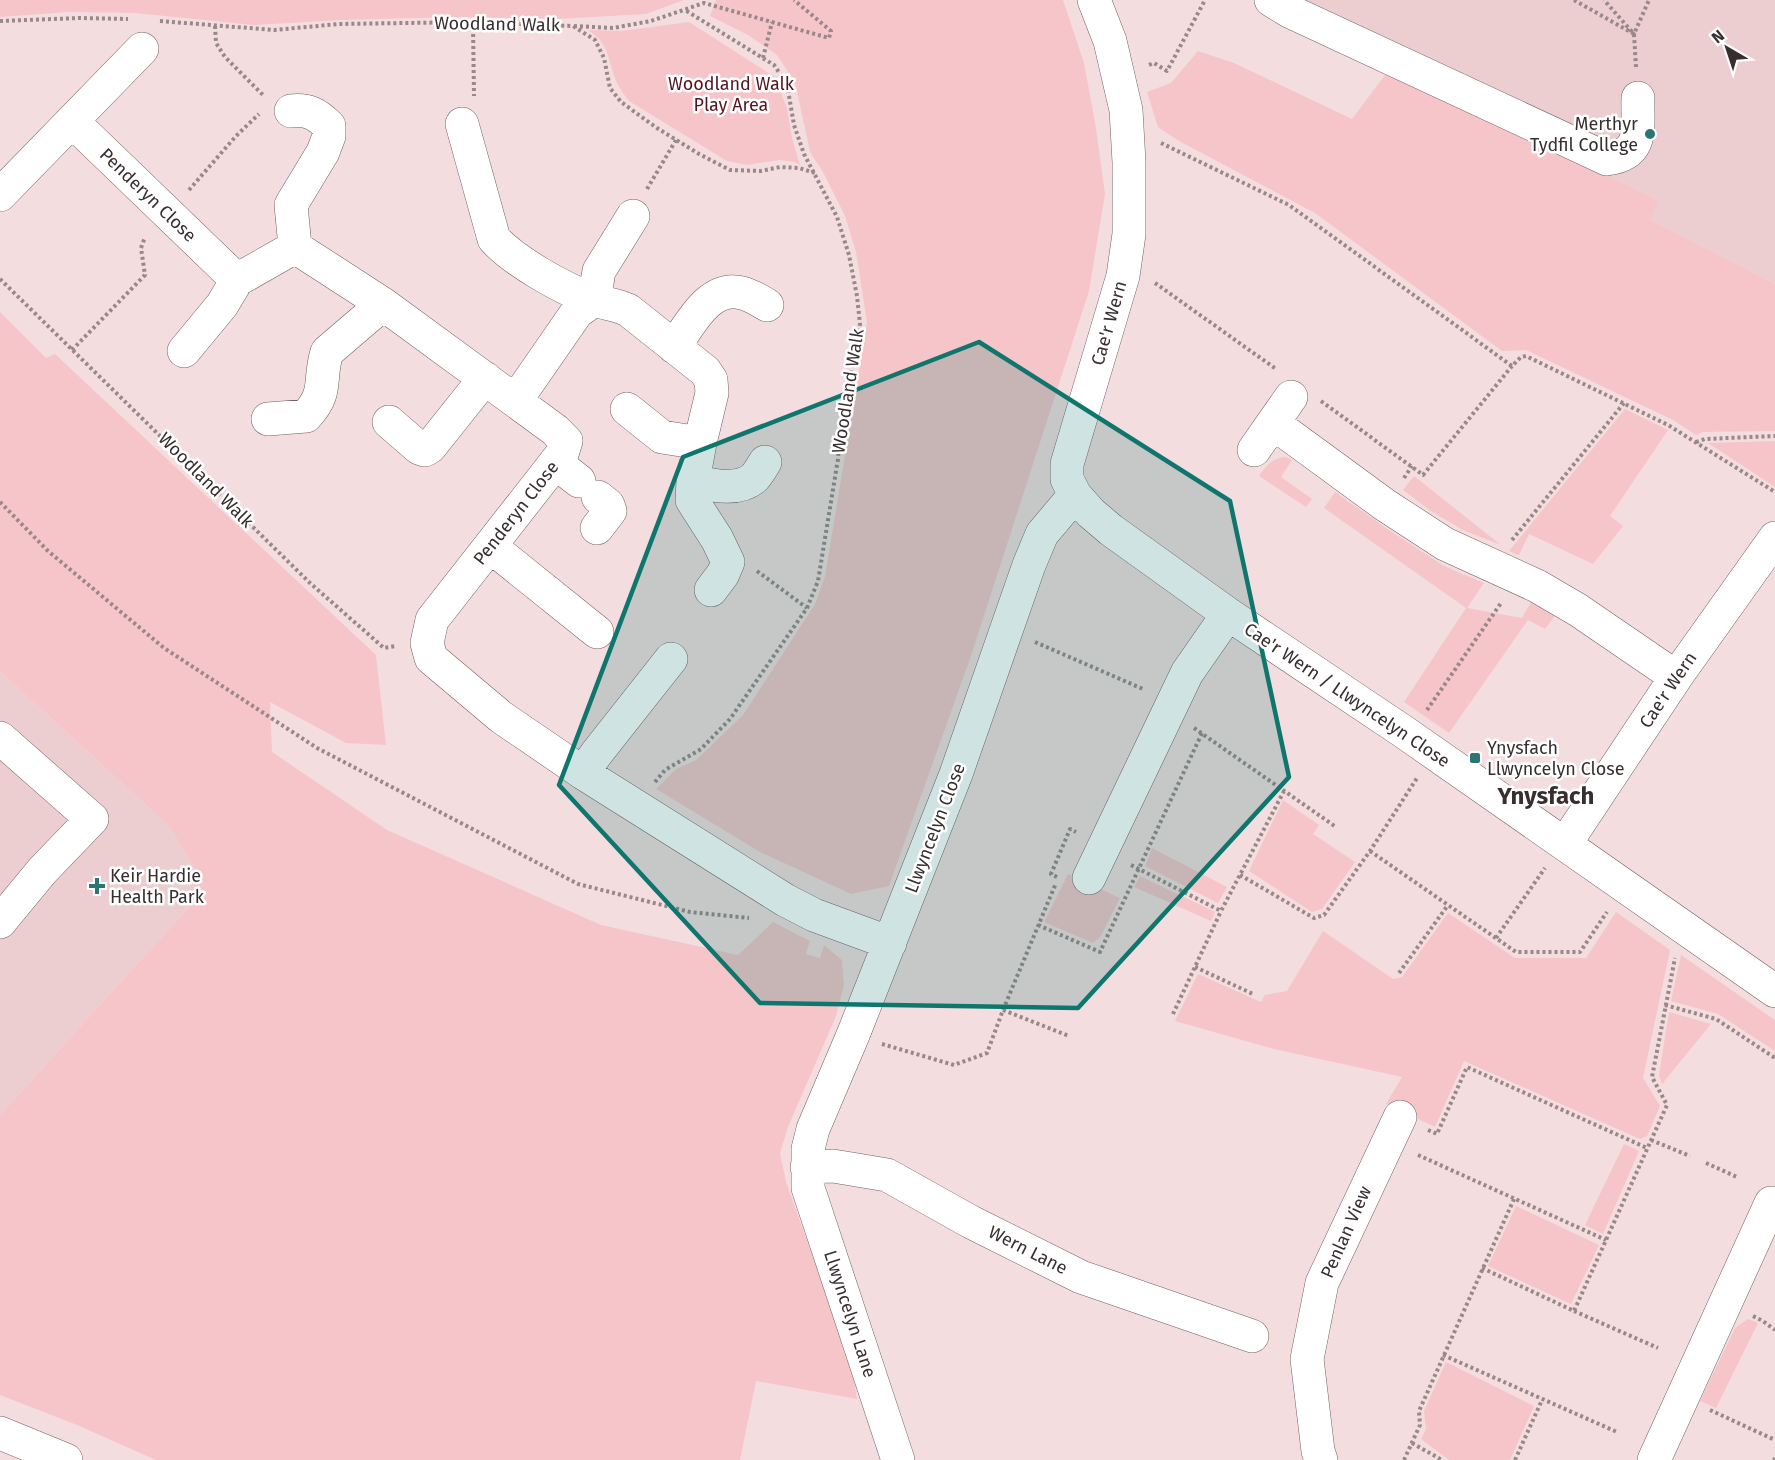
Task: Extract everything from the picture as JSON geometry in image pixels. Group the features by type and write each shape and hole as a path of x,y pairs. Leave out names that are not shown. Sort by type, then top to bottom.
{"main road":[{"name":"Cae'r Wern","path":"1075,495 1067,479 1067,464 1123,276 1129,234 1126,110 1110,41 1094,0"},
{"path":"1271,0 1289,11 1607,159 1620,157 1632,150 1637,138 1638,98"},
{"path":"0,195 72,120 147,35"},
{"path":"184,351 222,305 237,280 295,247 291,205 323,152 329,136 329,126 319,116 303,110 291,111"},
{"name":"Penderyn Close","path":"72,120 237,280"},
{"path":"462,124 494,239 506,252 567,288 594,300 614,303 628,310 705,371 711,380 712,393 699,443 692,500 717,539 728,562 723,574 711,590"},
{"path":"516,400 577,312 594,300 599,271 633,216"},
{"name":"Penderyn Close","path":"295,247 383,303 555,429 566,441 583,492 490,546 432,620 427,643"},
{"path":"674,347 706,303 722,292 742,293 767,305"},
{"path":"268,419 306,416 317,405 327,352 383,303"},
{"path":"389,422 419,448 425,450 430,447 485,378"},
{"path":"1254,450 1290,398 1396,513 1445,544 1506,571 1578,610 1676,676"},
{"path":"627,409 662,436 699,443"},
{"path":"693,481 722,488 736,485 753,478 765,462"},
{"name":"Cae'r Wern / Llwyncelyn Close","path":"1075,495 1111,530 1228,614 1404,732 1625,887"},
{"name":"Llwyncelyn Close","path":"807,1167 808,1149 813,1129 853,1035 956,774 1029,565 1042,534 1075,495"},
{"name":"Cae'r Wern","path":"1565,844 1676,676 1775,538"},
{"path":"490,546 597,632"},
{"path":"1089,878 1187,673 1228,614"},
{"path":"427,643 431,658 445,671 501,717 583,773 785,900 814,915 890,943"},
{"path":"583,773 670,658"},
{"path":"0,738 92,819 42,871 0,922"},
{"path":"1625,887 1775,991"},
{"name":"Penlan View","path":"1321,1460 1307,1359 1322,1283 1400,1117"},
{"name":"Wern Lane","path":"807,1167 833,1167 887,1175 971,1222 1081,1277 1252,1336"},
{"name":"Llwyncelyn Lane","path":"807,1167 811,1198 898,1460"},
{"path":"1654,1460 1771,1203"},
{"path":"0,1433 66,1460"}],"path":[{"path":"573,26 613,28 651,21 704,3 829,38 831,31 794,0"},
{"path":"1118,73 1154,63 1167,71 1205,0"},
{"path":"1574,0 1634,34"},
{"path":"1604,0 1634,34"},
{"path":"1634,34 1649,0"},
{"path":"685,10 774,65 787,84 794,125 804,154 815,173"},
{"path":"0,21 80,18 129,20"},
{"path":"462,124 474,104 472,22"},
{"name":"Woodland Walk","path":"147,35 274,30 339,24 472,22 573,26 595,40 604,58 610,88 621,102 676,140 730,170 761,171 780,167 799,168 815,173 837,217 849,255 860,324 840,430 838,459 818,580 807,608 730,719 701,749 665,770 650,787"},
{"path":"763,58 772,22"},
{"path":"633,216 676,140"},
{"path":"1128,146 1157,142 1289,205 1512,366"},
{"path":"1123,276 1150,280 1290,398 1423,475 1512,366 1521,357 1526,356 1668,424 1775,492"},
{"name":"Woodland Walk","path":"0,279 303,576 384,648 427,643"},
{"path":"1404,732 1424,715 1506,571 1500,554 1624,403"},
{"path":"1696,442 1705,439 1775,436"},
{"path":"0,502 48,551 164,648 317,748 578,884 690,912 769,920 785,900"},
{"path":"728,562 750,565 807,608"},
{"path":"1240,875 1314,918 1324,915 1370,851 1417,778 1439,757"},
{"path":"1173,1014 1221,911 1284,790"},
{"path":"853,1035 902,1052 954,1065 987,1053 1059,878 1051,874 1070,829"},
{"path":"1496,938 1549,862 1565,844"},
{"path":"1370,851 1516,952 1580,952 1625,887"},
{"path":"1137,868 1221,911"},
{"path":"1399,973 1448,905"},
{"path":"1574,1311 1667,1106 1652,1077 1676,951 1691,933"},
{"path":"1195,968 1253,994"},
{"path":"1665,1005 1716,1018 1775,1058"},
{"path":"1003,1010 1069,1036"},
{"path":"1437,1134 1467,1067 1647,1148"},
{"path":"1651,1140 1690,1156"},
{"path":"1426,1159 1606,1240"},
{"path":"1706,1163 1737,1177"},
{"path":"1404,1460 1420,1425 1419,1411 1514,1199"},
{"path":"1482,1268 1658,1348"},
{"path":"1443,1355 1617,1432"},
{"path":"1682,1397 1775,1440"},
{"path":"1515,1460 1542,1400"},
{"path":"1413,1443 1442,1460"}],"highlighted area":[{"path":"979,342 1230,501 1289,777 1078,1008 760,1003 559,785 683,457"}],"shaded area":[{"name":"Merthyr Tydfil College","path":"1276,0 1775,0 1775,284 1649,220 1657,201 1391,67"},
{"name":"Keir Hardie Health Park","path":"0,671 169,826 195,868 192,904 0,1115"}],"green space":[{"path":"0,0 684,0 646,14 557,19 455,17 340,20 254,25 135,13 69,12 0,17"},
{"path":"716,0 1063,0 1084,63 1096,128 1105,194 1089,291 971,656 889,886 851,894 760,852 656,789 676,769 696,760 743,715 815,604 825,576 867,322 856,252 845,216 823,172 810,152 795,82 777,55 748,35 710,16"},
{"name":"Woodland Walk Play Area","path":"689,22 775,77 787,108 800,165 779,160 747,165 727,161 629,101 614,77 605,47 588,30 621,31"},
{"path":"1198,51 1234,63 1352,119 1391,67 1658,201 1650,220 1775,284 1775,431 1703,432 1696,435 1673,420 1526,350 1502,351 1315,213 1179,141 1158,127 1147,92 1171,83"},
{"path":"0,312 46,358 55,354 376,655 386,745 346,743 270,702 272,752 387,830 601,925 738,955 773,922 810,941 806,954 820,958 824,945 842,960 844,986 836,1016 788,1127 780,1153 786,1182 852,1367 857,1399 756,1381 740,1460 156,1460 77,1425 0,1395 0,1115 192,904 195,868 169,826 0,671"},
{"path":"1625,409 1668,430 1610,516 1623,526 1593,564 1529,534 1519,555 1509,551"},
{"path":"1775,441 1775,487 1708,443"},
{"path":"1286,457 1292,460 1281,477 1312,499 1306,507 1259,476 1270,463"},
{"path":"1414,476 1501,545 1463,530 1431,511 1403,490"},
{"path":"1335,492 1444,566 1484,583 1467,608 1522,618 1534,597 1558,612 1545,629 1528,620 1449,733 1404,702 1466,608 1324,508"},
{"path":"1283,800 1319,825 1313,834 1355,862 1322,909 1312,912 1249,871"},
{"path":"1152,848 1227,887 1218,903 1145,866"},
{"path":"1068,874 1120,898 1101,936 1093,943 1044,922"},
{"path":"1140,876 1215,912 1211,921 1134,887"},
{"path":"1616,912 1670,950 1643,1078 1660,1106 1647,1136 1640,1139 1464,1061 1435,1127 1386,1104 1402,1077 1274,1049 1175,1021 1198,974 1261,1002 1265,995 1287,991 1323,931 1393,979 1402,977 1448,913 1515,958 1586,958"},
{"path":"1681,955 1775,1020 1775,1051 1718,1014 1671,1001"},
{"path":"1669,1012 1711,1024 1662,1084 1659,1075"},
{"path":"1624,1144 1639,1151 1603,1234 1585,1225"},
{"path":"1516,1206 1599,1245 1571,1304 1488,1266"},
{"path":"1748,1319 1758,1323 1716,1408 1700,1401 1735,1328"},
{"path":"1446,1362 1534,1406 1510,1460 1449,1460 1421,1439 1426,1429 1424,1411"}],"place":[{"name":"Merthyr Tydfil College","path":"1650,134"},
{"name":"Ynysfach Llwyncelyn Close","path":"1475,758"},
{"name":"Keir Hardie Health Park","path":"97,886"}],"district":[{"name":"Ynysfach","path":"1546,796"}]}
